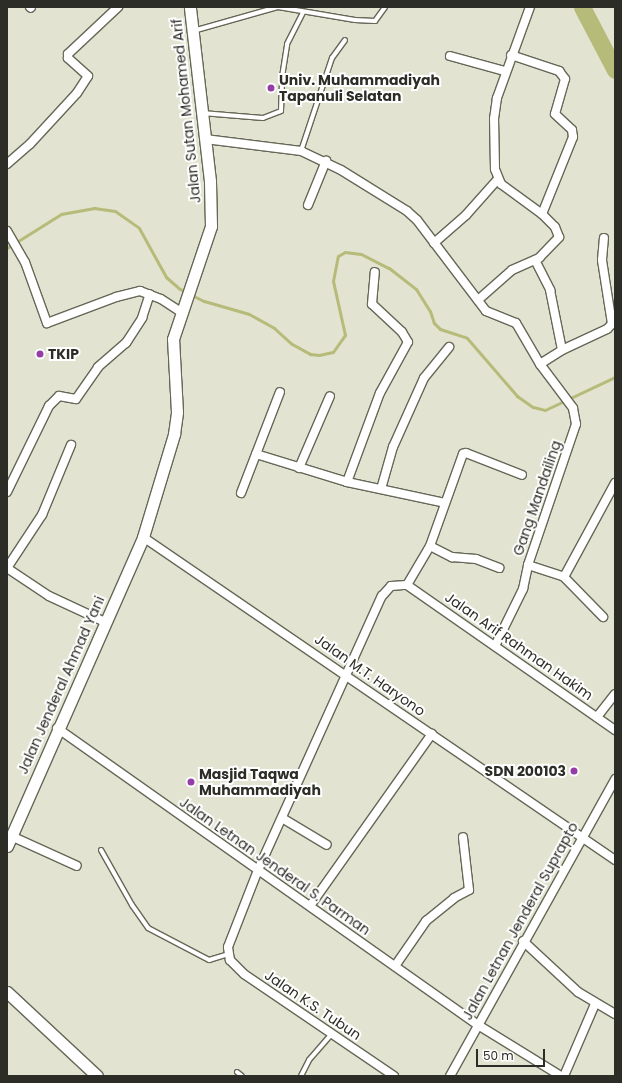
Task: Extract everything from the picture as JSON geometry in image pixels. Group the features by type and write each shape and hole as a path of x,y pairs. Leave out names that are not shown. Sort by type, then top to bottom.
{"street":[{"path":"7,164 30,144 77,93 88,76 68,58 68,54 118,7"},
{"name":"Jalan Sutan Mohamed Arif","path":"143,537 176,424 172,348 182,308 196,275 211,226 210,181 190,7"},
{"path":"478,300 512,270 535,260 552,247 559,237 555,227 542,214 504,187 498,179 495,169 494,119 500,84 530,7"},
{"path":"512,55 559,71 565,79 555,114 572,130 573,138 542,214"},
{"path":"450,56 505,71"},
{"name":"Gang Mandailing","path":"205,139 300,151 326,161 407,212 417,220 490,314 516,323 540,364 573,408 576,424 528,564 518,602 495,646"},
{"path":"308,205 326,161"},
{"path":"434,243 466,215 498,179"},
{"path":"7,231 16,243 47,323 116,296 140,291 182,308"},
{"path":"540,364 562,350 607,329 612,324 602,260 604,238"},
{"path":"535,260 550,290 562,350"},
{"path":"348,482 380,393 408,342 402,332 372,304 375,272"},
{"path":"7,492 49,406 59,396 76,398 98,367 126,343 135,331 150,294"},
{"path":"381,490 393,447 424,378 449,347"},
{"path":"241,492 280,392"},
{"path":"300,468 330,396"},
{"path":"71,446 42,515 7,568 49,596 105,622"},
{"path":"256,454 348,482 445,503"},
{"path":"229,951 258,870 385,590 395,584 407,585 430,546 464,454 522,476"},
{"path":"564,577 615,484"},
{"name":"Jalan Jenderal Ahmad Yani","path":"7,846 57,728 143,537"},
{"name":"Jalan M.T. Haryono","path":"143,537 347,675 615,860"},
{"path":"430,546 456,558 476,559 499,568"},
{"path":"528,564 564,577 603,617"},
{"name":"Jalan Arif Rahman Hakim","path":"407,585 598,716 615,730"},
{"path":"598,716 615,694"},
{"name":"Jalan Letnan Jenderal S. Parman","path":"57,728 544,1073 560,1076"},
{"path":"310,906 432,734"},
{"name":"Jalan Letnan Jenderal Suprapto","path":"450,1076 581,837 615,779"},
{"path":"282,818 328,845"},
{"path":"11,836 77,866"},
{"path":"395,966 426,921 454,898 469,890 463,837"},
{"path":"523,942 578,992 595,1004 615,1014"},
{"name":"Jalan K.S. Tubun","path":"229,951 230,960 244,974 394,1076"},
{"path":"7,992 97,1076"},
{"path":"564,1076 595,1004"}],"lane":[{"path":"193,31 278,7 303,12 375,21 385,7"},
{"path":"202,113 263,118 281,111 282,77 287,44 303,12"},
{"path":"300,151 332,58 345,40"},
{"path":"101,850 132,905 148,928 209,960 229,951"},
{"path":"302,1076 309,1060 332,1034"},
{"path":"237,1072 242,1076"}],"waterway":[{"path":"582,7 615,70"},
{"path":"7,248 61,214 94,208 115,211 139,228 166,277 180,289 204,301 249,314 274,328 292,344 310,354 319,355 333,352 345,335 333,281 338,256 345,252 361,254 389,268 416,289 430,311 434,323 440,329 467,338 517,396 533,407 545,410 615,377"}],"place":[{"name":"Univ. Muhammadiyah Tapanuli Selatan","path":"271,88"},
{"name":"TKIP","path":"40,354"},
{"name":"SDN 200103","path":"574,771"},
{"name":"Masjid Taqwa Muhammadiyah","path":"191,782"}]}
